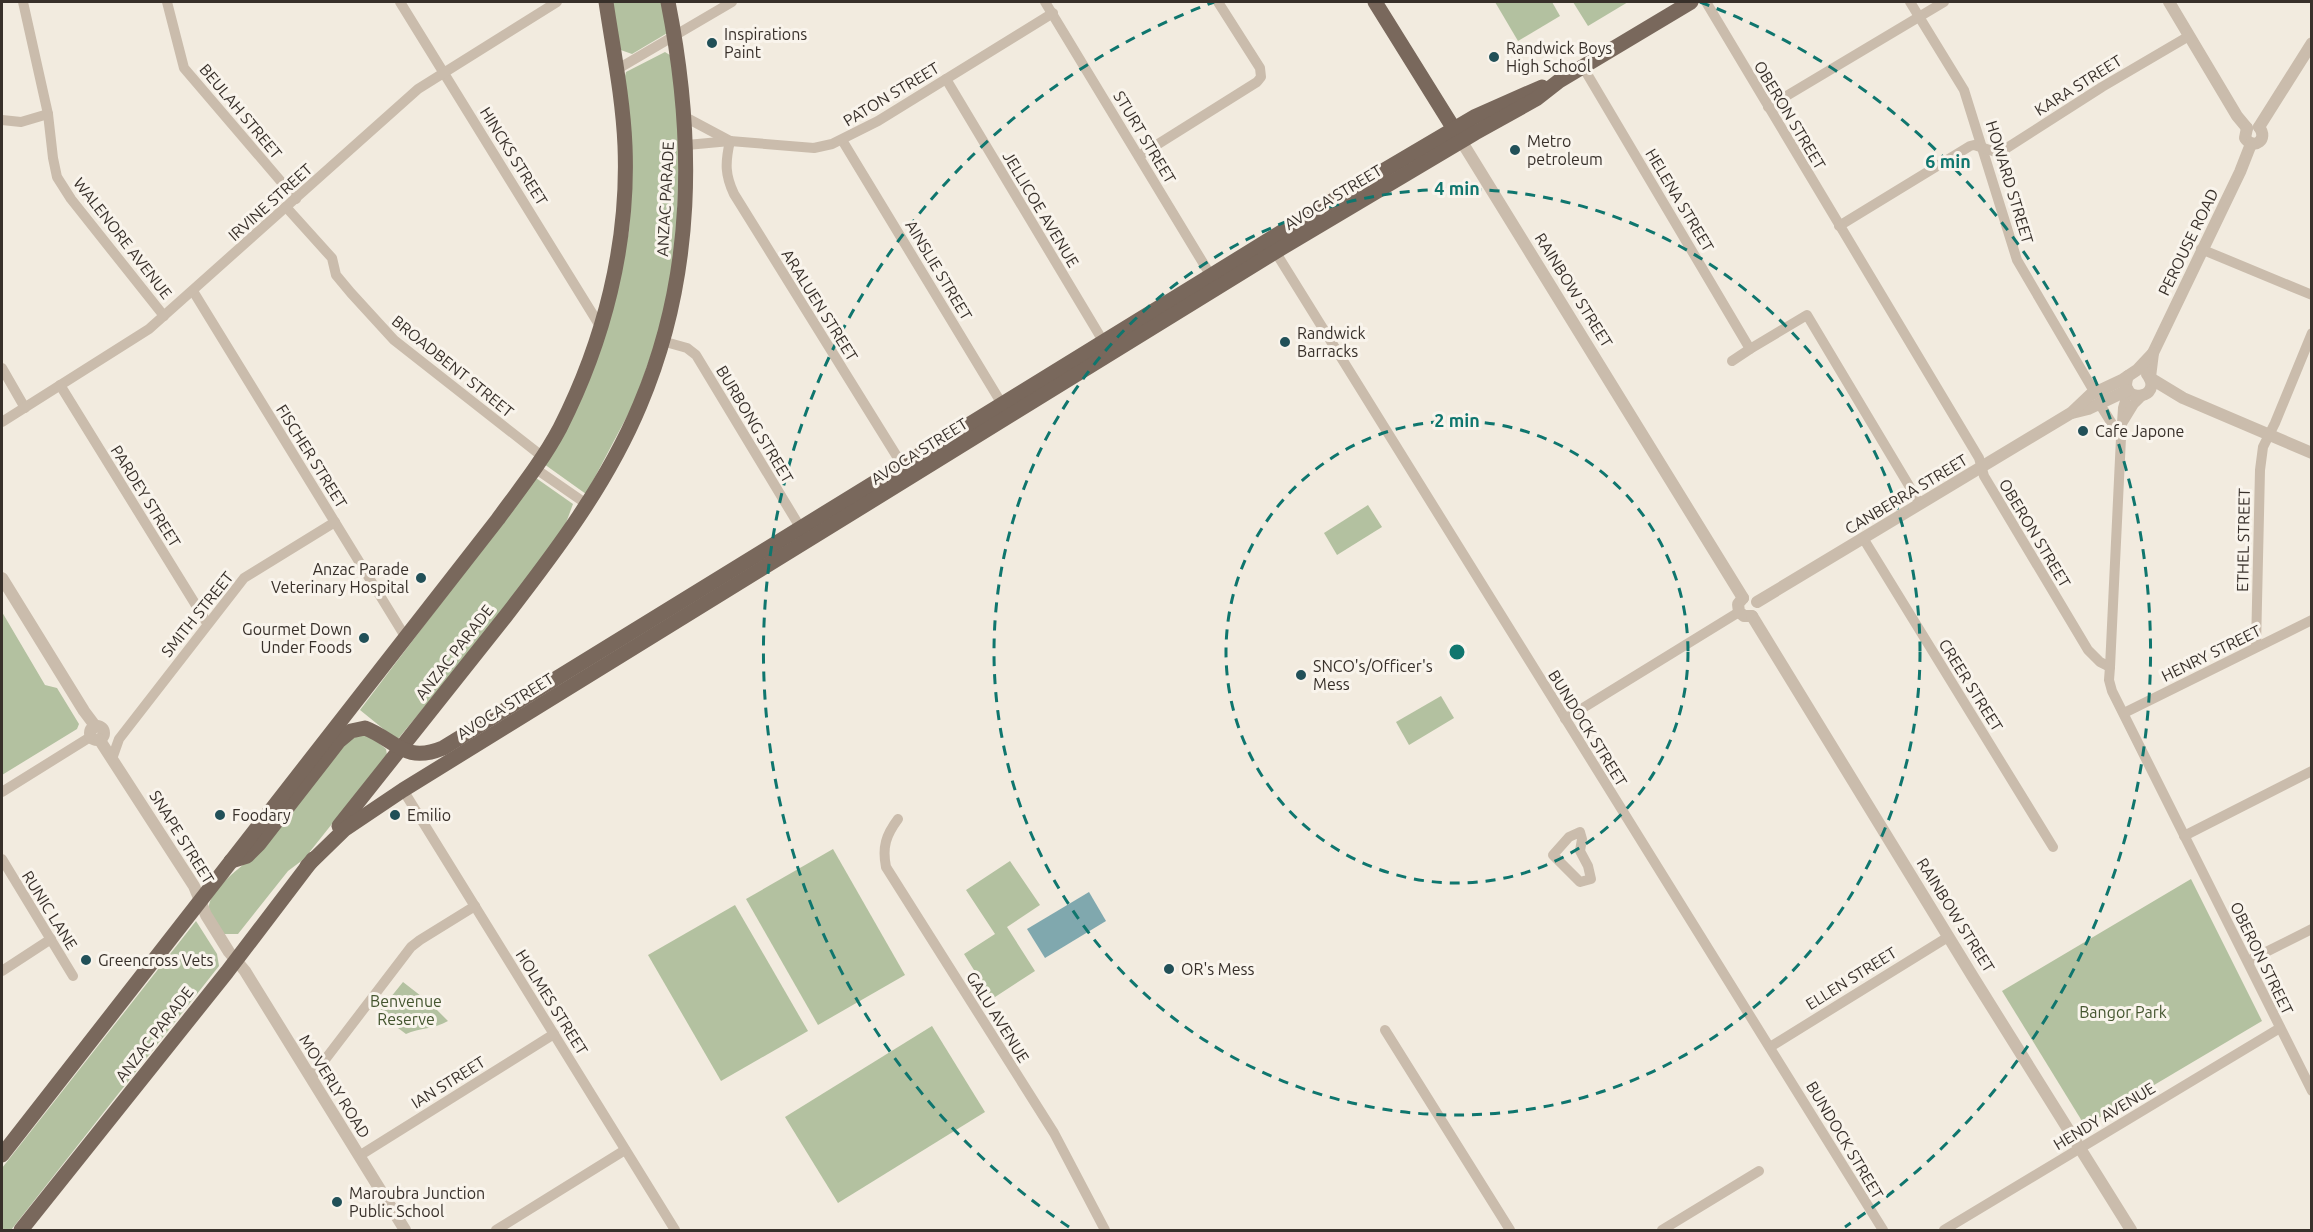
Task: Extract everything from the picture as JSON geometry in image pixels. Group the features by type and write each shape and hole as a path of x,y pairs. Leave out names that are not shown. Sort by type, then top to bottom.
{"main road":[{"path":"2,1155 406,638 539,463 573,400 600,326 616,265 625,195 624,124 606,2"},
{"name":"ANZAC PARADE","path":"21,1230 541,571 588,505 639,407 662,341 682,244 687,146 675,37 668,2"},
{"name":"RAINBOW STREET","path":"1375,2 1458,135"},
{"name":"AVOCA STREET","path":"805,534 902,465 1111,354 1215,281 1458,135 1485,111 1559,81 1691,2"},
{"name":"AVOCA STREET","path":"307,866 351,824 575,676 805,534 910,478 1103,340 1215,281"},
{"name":"AVOCA STREET","path":"443,748 575,676"},
{"path":"422,722 421,740 430,746 443,748"},
{"path":"231,861 247,856 259,844 331,752 351,731 365,728 399,750 422,753 443,748"}],"street":[{"name":"WALENORE AVENUE","path":"23,2 48,114 52,158 57,177 71,199 164,316"},
{"name":"BEULAH STREET","path":"167,2 184,68 296,199"},
{"name":"HINCKS STREET","path":"400,2 600,326"},
{"name":"IRVINE STREET","path":"2,422 132,341 164,316 418,88 557,2"},
{"path":"616,70 732,2"},
{"name":"STURT STREET","path":"1046,2 1215,281"},
{"path":"1139,156 1257,82 1261,77 1260,68 1218,2"},
{"name":"OBERON STREET","path":"1706,2 1977,455 1984,476 2088,650 2100,662 2110,666 2109,680 2112,691 2312,1091"},
{"name":"HOWARD STREET","path":"1910,2 1964,90 2017,260 2097,398"},
{"path":"1768,107 1944,2"},
{"path":"2169,2 2237,116 2253,128 2312,43"},
{"name":"PATON STREET","path":"687,146 730,141 823,147 842,140 1053,13"},
{"name":"KARA STREET","path":"1839,226 1970,146 1974,145 1999,153 2102,87 2189,36"},
{"name":"HELENA STREET","path":"1583,67 1750,349"},
{"name":"JELLICOE AVENUE","path":"946,79 1111,354"},
{"path":"2,120 21,122 48,114"},
{"name":"PATON STREET","path":"685,117 730,141"},
{"name":"PEROUSE ROAD","path":"2150,377 2153,353 2240,172 2251,144 2245,138 2253,128"},
{"name":"RAINBOW STREET","path":"1458,135 1743,598"},
{"name":"AINSLIE STREET","path":"842,140 1006,410"},
{"name":"ARALUEN STREET","path":"730,141 726,178 734,194 910,478"},
{"name":"BROADBENT STREET","path":"286,207 332,258 336,275 394,340 588,505"},
{"name":"BUNDOCK STREET","path":"1272,246 1883,1230"},
{"path":"2201,249 2312,295"},
{"name":"FISCHER STREET","path":"193,291 406,638"},
{"path":"1732,361 1807,315 1920,504"},
{"name":"ETHEL STREET","path":"2256,647 2260,470 2263,447 2312,333"},
{"name":"BURBONG STREET","path":"662,341 687,348 696,355 805,534"},
{"name":"PEROUSE ROAD","path":"2132,373 2153,353"},
{"path":"2,368 25,408"},
{"path":"2110,666 2123,408 2128,391 2126,382 2132,373 2144,372 2183,398 2312,453"},
{"name":"CANBERRA STREET","path":"2097,398 2132,373"},
{"path":"2122,425 2134,404 2151,387 2150,377"},
{"name":"PARDEY STREET","path":"60,385 207,623"},
{"path":"2128,391 2134,395 2183,398"},
{"name":"CANBERRA STREET","path":"1757,602 2071,413 2086,398 2097,398 2128,391"},
{"path":"2097,398 2121,438"},
{"name":"SMITH STREET","path":"114,760 119,739 244,578 335,522"},
{"name":"CREER STREET","path":"1863,538 2053,847"},
{"name":"SNAPE STREET","path":"2,578 84,711 94,735 114,760 194,886 212,924 236,960"},
{"path":"1751,597 1757,602 1758,608 1752,616 1744,616 1739,612 1738,604 1743,598 1751,597"},
{"path":"1565,719 1739,612"},
{"name":"RAINBOW STREET","path":"1752,616 1948,937 2131,1230"},
{"name":"HENRY STREET","path":"2124,713 2312,620"},
{"path":"2,792 94,735"},
{"path":"2184,836 2312,771"},
{"name":"HOLMES STREET","path":"403,790 675,1230"},
{"name":"GALU AVENUE","path":"898,819 885,840 886,867 1054,1133 1105,1230"},
{"path":"1580,832 1582,839 1580,851 1588,866 1591,879 1580,882 1553,855 1569,837 1580,832"},
{"name":"RUNIC LANE","path":"2,859 74,976"},
{"path":"311,1078 411,947 420,939 475,906"},
{"path":"2248,961 2312,929"},
{"name":"ELLEN STREET","path":"1770,1047 1948,937"},
{"path":"2,970 51,939"},
{"name":"MOVERLY ROAD","path":"236,960 405,1230"},
{"name":"HENDY AVENUE","path":"1944,1230 2280,1028"},
{"path":"1385,1030 1510,1230"},
{"name":"IAN STREET","path":"359,1156 554,1034"},
{"path":"495,1230 625,1150"},
{"path":"1662,1230 1759,1171"}],"green space":[{"path":"610,2 663,2 669,32 632,54 618,49"},
{"path":"1495,2 1552,2 1560,16 1518,41"},
{"path":"1573,2 1628,2 1588,26"},
{"path":"665,52 673,57 680,117 676,258 657,338 635,401 586,494 544,464 616,285 629,232 631,183 624,80 626,72"},
{"path":"536,478 573,504 563,531 480,640 397,740 360,710"},
{"path":"1368,505 1382,527 1337,555 1324,533"},
{"path":"2,612 45,685 57,688 79,724 77,729 2,775"},
{"path":"1441,696 1454,718 1409,745 1396,722"},
{"path":"361,734 370,736 386,749 387,755 304,859 288,871 238,934 224,934 209,910 209,904 217,889 250,860 352,736"},
{"path":"833,849 905,975 818,1025 746,899"},
{"path":"1010,861 1040,905 1007,927 1035,971 992,999 964,954 995,934 966,890"},
{"name":"Bangor Park","path":"2191,879 2262,1021 2085,1126 2002,991"},
{"path":"735,905 808,1031 721,1081 648,955"},
{"path":"196,921 217,954 219,966 11,1230 2,1230 2,1168"},
{"name":"Benvenue Reserve","path":"403,982 430,1003 448,1021 438,1026 406,1034 378,1013"},
{"path":"932,1026 985,1112 838,1203 785,1117"}],"water":[{"path":"1089,892 1106,921 1045,958 1027,929"}],"place":[{"name":"Inspirations Paint","path":"712,43"},
{"name":"Randwick Boys High School","path":"1494,57"},
{"name":"Metro petroleum","path":"1515,150"},
{"name":"Randwick Barracks","path":"1285,342"},
{"name":"Cafe Japone","path":"2083,431"},
{"name":"Anzac Parade Veterinary Hospital","path":"421,578"},
{"name":"Gourmet Down Under Foods","path":"364,638"},
{"name":"SNCO's/Officer's Mess","path":"1301,675"},
{"name":"Foodary","path":"220,815"},
{"name":"Emilio","path":"395,815"},
{"name":"Greencross Vets","path":"86,960"},
{"name":"OR's Mess","path":"1169,969"},
{"name":"Maroubra Junction Public School","path":"337,1202"}]}
